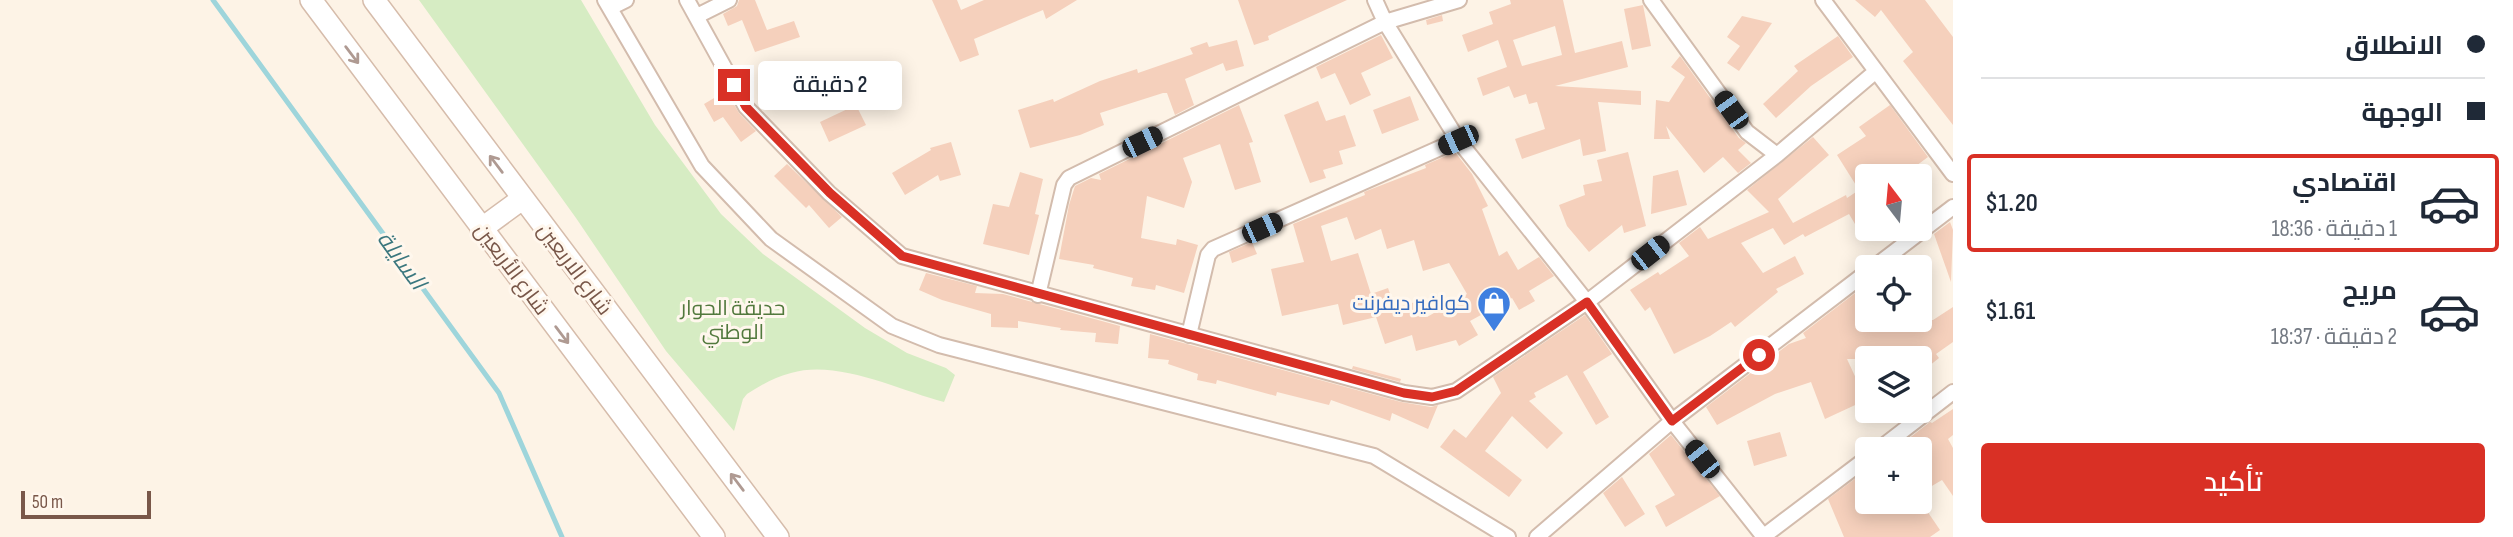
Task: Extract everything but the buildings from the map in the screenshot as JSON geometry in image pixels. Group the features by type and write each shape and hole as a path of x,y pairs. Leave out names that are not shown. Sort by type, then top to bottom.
{"main road":[{"name":"شارع الأربعين","path":"311,0 714,537"},
{"name":"شارع الاربعين","path":"374,0 778,537"},
{"path":"481,229 522,199"}],"street":[{"path":"626,0 608,4 702,166 771,239 892,326 939,345 1374,456 1508,537"},
{"path":"687,0 746,107 830,193 902,256 1404,393 1432,397 1456,391 1587,302 1777,155 1875,72"},
{"path":"697,16 729,0"},
{"path":"1375,0 1385,22 1458,140 1587,302 1672,421 1764,537 1855,467"},
{"path":"1038,295 1064,184 1069,178 1385,22 1459,0"},
{"path":"1651,0 1747,132 1777,155"},
{"path":"1823,0 1953,174"},
{"path":"1189,335 1208,255 1213,249 1458,140"},
{"path":"1890,255 1953,207"},
{"path":"1537,537 1672,421 1855,281"},
{"path":"1895,437 1953,392"}],"green space":[{"name":"حديقة الحوار الوطني","path":"419,0 581,0 655,125 721,214 763,254 865,328 907,353 946,368 955,375 944,402 848,373 809,370 779,377 747,394 743,399 734,431 666,351 576,218"}],"waterway":[{"name":"السايلة","path":"213,0 499,393 562,537"}],"place":[{"name":"كوافير ديفرنت","path":"1494,333"}],"route":[{"path":"734,85 746,107 830,193 902,256 1404,393 1432,397 1456,391 1587,302 1672,421 1759,355"}]}
